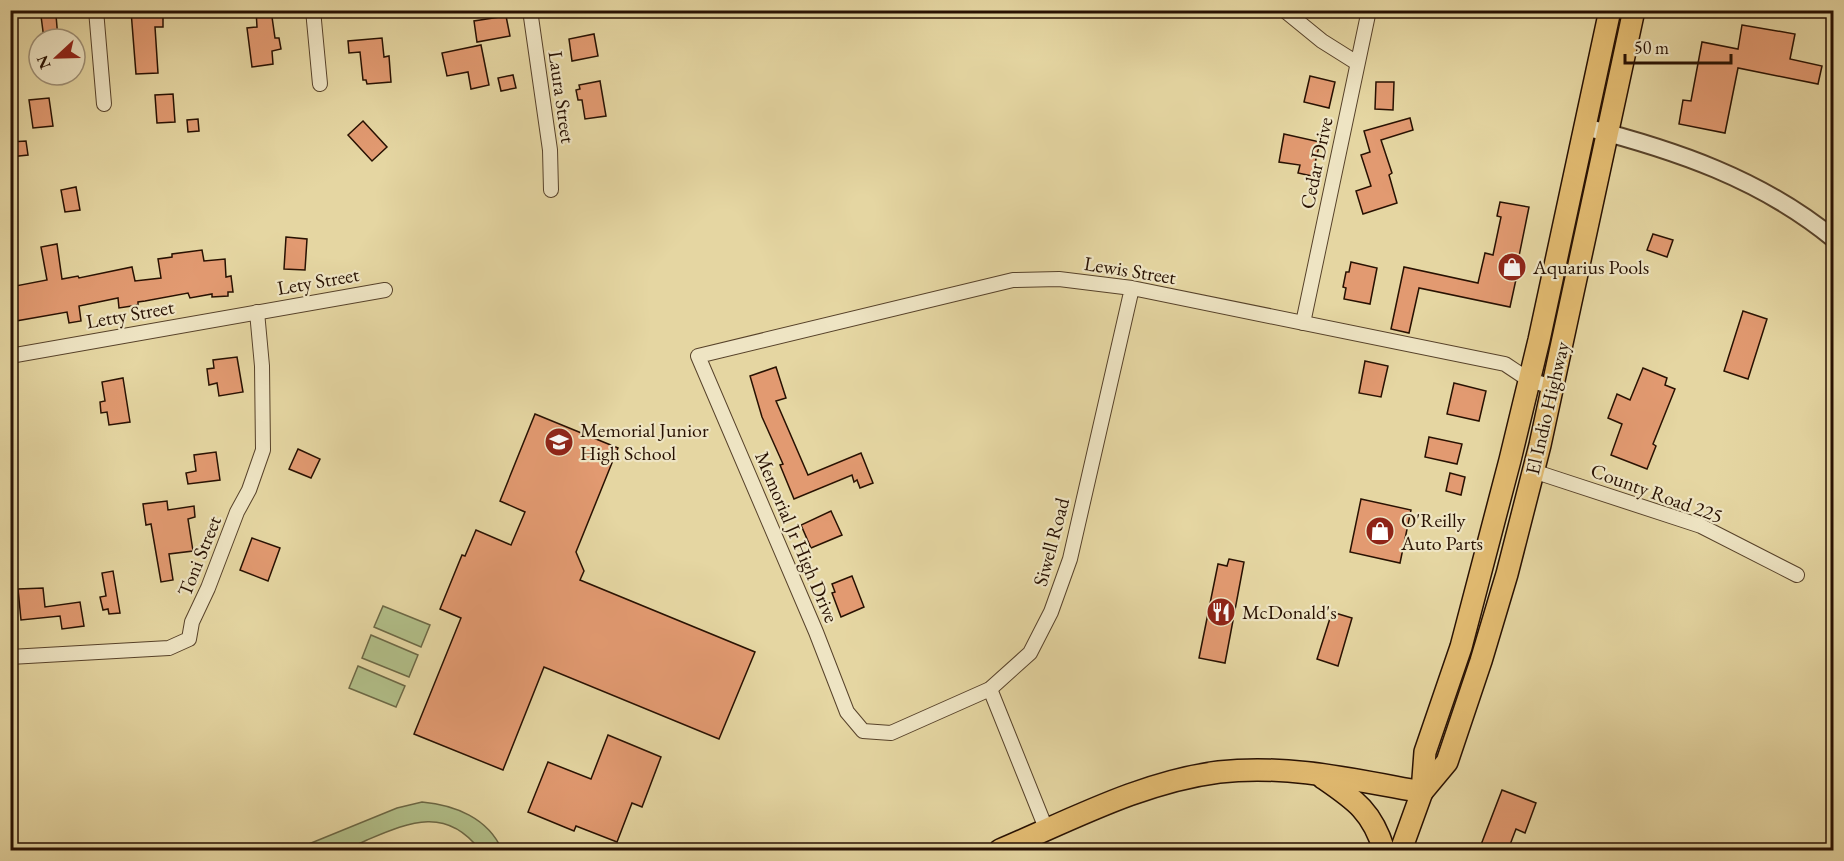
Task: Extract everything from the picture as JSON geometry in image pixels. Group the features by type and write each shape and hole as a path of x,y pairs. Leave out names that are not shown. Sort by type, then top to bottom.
{"main road":[{"name":"El Indio Highway","path":"1401,850 1422,792 1425,753 1461,646 1510,460 1610,10"},
{"name":"El Indio Highway","path":"1422,792 1447,762 1485,650 1553,387 1634,10"},
{"path":"1000,850 1138,792 1180,779 1220,772 1282,770 1315,772 1422,792"},
{"path":"1315,772 1355,799 1368,814 1384,850"}],"street":[{"path":"96,10 104,104"},
{"path":"313,10 320,84"},
{"name":"Laura Street","path":"530,10 550,150 551,190"},
{"path":"1284,10 1322,41 1357,63"},
{"name":"Cedar Drive","path":"1303,323 1369,10"},
{"path":"1585,127 1683,155 1735,176 1785,203 1833,239"},
{"name":"Lewis Street","path":"698,356 1013,280 1059,279 1132,288 1505,364 1529,380 1553,387"},
{"name":"Siwell Road","path":"900,729 990,689 1030,653 1051,612 1070,559 1132,288"},
{"name":"Lety Street","path":"257,312 385,290"},
{"name":"Letty Street","path":"10,356 257,312"},
{"name":"Toni Street","path":"10,657 169,648 189,639 192,622 208,588 237,513 249,490 263,450 262,366 257,312"},
{"name":"Memorial Jr High Drive","path":"698,356 816,632 847,712 863,730 891,733 900,729"},
{"name":"County Road 225","path":"1533,471 1701,526 1797,575"},
{"path":"990,689 1047,831"}],"green space":[{"path":"383,606 430,625 421,647 374,627"},
{"path":"371,635 418,655 409,677 362,658"},
{"path":"358,666 405,686 396,707 349,688"},
{"path":"422,802 446,806 469,815 488,829 502,850 480,850 467,836 454,827 427,822 398,828 354,846 335,851 294,850 397,808"}],"building":[{"path":"160,10 160,15 163,15 163,27 155,27 158,73 136,74 131,11"},
{"path":"256,10 271,10 275,38 279,38 281,49 272,51 273,64 252,67 247,28 257,27"},
{"path":"56,15 57,27 42,27 41,16"},
{"path":"506,16 510,36 477,42 474,21"},
{"path":"1742,25 1795,34 1790,59 1822,66 1818,84 1738,68 1725,133 1679,124 1683,100 1691,101 1702,42 1738,49"},
{"path":"594,34 598,56 572,61 569,39"},
{"path":"382,38 384,57 389,56 391,82 367,84 366,80 363,80 360,52 349,53 348,41"},
{"path":"481,45 489,85 471,89 468,72 447,76 442,53"},
{"path":"513,75 516,88 501,91 498,78"},
{"path":"1310,76 1335,82 1329,108 1304,102"},
{"path":"600,81 606,116 585,119 582,100 578,100 576,90 580,89 579,85"},
{"path":"1376,82 1394,82 1393,110 1375,109"},
{"path":"173,94 175,122 157,123 155,95"},
{"path":"49,98 53,126 33,128 29,100"},
{"path":"1410,118 1413,130 1381,140 1392,173 1389,175 1397,203 1363,214 1356,191 1371,186 1361,155 1370,152 1364,131"},
{"path":"198,119 199,131 188,132 187,120"},
{"path":"363,121 387,147 372,161 348,135"},
{"path":"1284,134 1320,142 1312,176 1298,173 1300,165 1279,162"},
{"path":"26,141 28,155 10,157 10,142"},
{"path":"76,187 80,210 65,212 61,190"},
{"path":"1500,202 1529,207 1510,307 1419,288 1409,333 1391,329 1404,267 1478,283 1485,253 1493,255 1501,217 1497,216"},
{"path":"1653,234 1673,240 1667,257 1647,250"},
{"path":"286,237 307,239 305,270 284,269"},
{"path":"57,244 62,279 78,276 79,278 132,267 135,281 161,278 158,259 172,257 172,254 202,250 204,261 225,259 226,277 231,276 233,292 228,292 228,296 212,297 212,294 190,298 188,293 138,302 138,305 119,308 118,298 79,306 81,321 69,323 67,312 10,322 10,287 47,280 41,247"},
{"path":"1351,262 1377,268 1370,304 1344,299 1346,288 1343,287"},
{"path":"1743,311 1767,319 1748,379 1724,371"},
{"path":"237,357 243,392 219,396 217,383 209,385 207,369 214,368 213,360"},
{"path":"1365,361 1388,366 1381,397 1359,393"},
{"path":"776,367 786,398 776,401 808,475 861,453 873,483 860,488 857,480 854,482 852,475 794,499 780,465 783,464 762,417 750,376"},
{"path":"1643,368 1667,378 1665,385 1675,389 1653,444 1656,446 1647,469 1611,455 1622,424 1608,418 1617,394 1630,400"},
{"path":"123,378 130,422 109,425 107,412 101,413 100,402 105,401 102,382"},
{"path":"1454,383 1486,391 1479,421 1447,414"},
{"path":"535,414 618,448 576,552 584,571 580,580 755,652 719,739 544,667 503,770 414,734 461,618 440,609 462,555 465,556 476,530 511,545 525,512 500,501"},
{"path":"1429,437 1462,444 1457,464 1425,457"},
{"path":"298,449 320,459 311,478 289,469"},
{"path":"216,452 220,480 188,484 186,473 196,471 194,455"},
{"path":"1450,473 1465,477 1461,495 1446,491"},
{"name":"O'Reilly Auto Parts","path":"1361,499 1411,510 1400,563 1350,552"},
{"path":"167,501 168,510 194,506 195,517 188,519 193,551 169,554 173,580 161,582 151,524 146,525 143,504"},
{"path":"831,511 842,535 811,548 801,525"},
{"path":"252,538 280,548 268,581 240,570"},
{"name":"McDonald's","path":"1229,559 1244,562 1225,663 1199,658 1218,564 1227,566"},
{"path":"113,571 120,613 109,614 108,609 103,610 100,597 106,596 102,573"},
{"path":"852,576 864,607 841,617 832,593 835,592 832,584"},
{"path":"43,588 45,607 80,602 84,626 62,629 60,616 21,620 18,589"},
{"path":"1332,612 1352,618 1338,666 1317,659"},
{"path":"608,735 661,757 642,807 632,803 617,842 576,826 574,831 528,812 548,762 591,779"},
{"path":"1502,790 1536,803 1525,833 1516,829 1508,850 1479,850"}],"place":[{"name":"Aquarius Pools","path":"1512,267"},
{"name":"Memorial Junior High School","path":"559,442"},
{"name":"O'Reilly Auto Parts","path":"1380,531"},
{"name":"McDonald's","path":"1221,612"}]}
